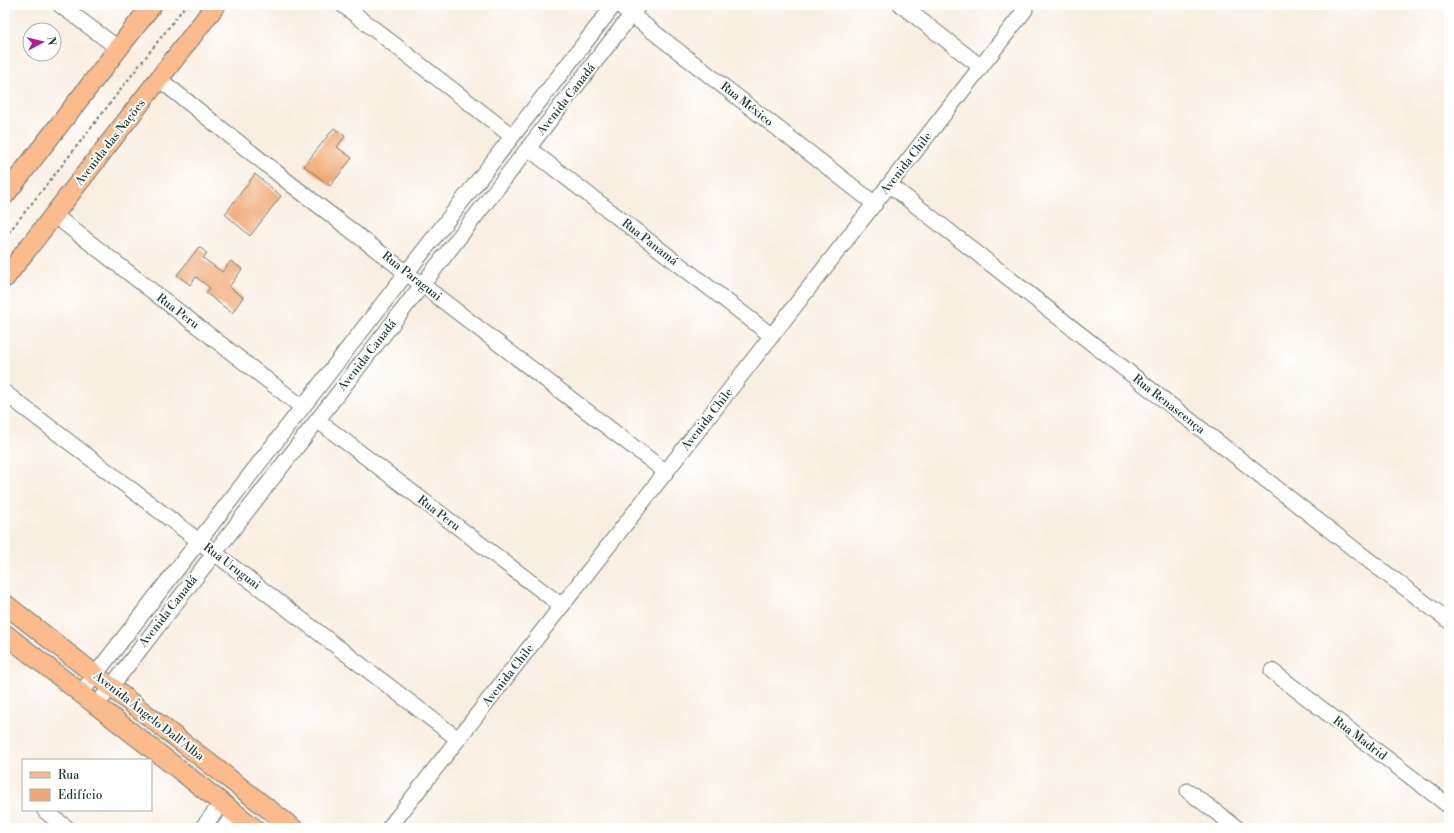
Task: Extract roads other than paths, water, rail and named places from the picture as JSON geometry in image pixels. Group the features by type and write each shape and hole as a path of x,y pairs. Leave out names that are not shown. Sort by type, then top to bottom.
{"main road":[{"path":"7,188 152,5"},
{"name":"Avenida das Nações","path":"5,278 216,5"},
{"name":"Avenida Ângelo Dall'Alba","path":"5,604 294,828"},
{"name":"Avenida Ângelo Dall'Alba","path":"5,634 81,693 227,815 254,828"}],"street":[{"path":"60,5 118,48"},
{"path":"343,5 512,136"},
{"name":"Avenida Canadá","path":"81,693 94,674 614,5"},
{"name":"Rua México","path":"619,5 635,10 875,204"},
{"path":"901,5 981,67"},
{"name":"Avenida Canadá","path":"96,706 635,10"},
{"name":"Avenida Chile","path":"390,828 1025,10"},
{"name":"Rua Paraguai","path":"159,79 406,272 666,472"},
{"name":"Rua Panamá","path":"528,148 772,336"},
{"name":"Rua Renascença","path":"890,184 1449,622"},
{"name":"Rua Peru","path":"54,215 302,407"},
{"name":"Rua Uruguai","path":"5,393 458,740"},
{"name":"Rua Peru","path":"317,420 562,606"},
{"name":"Rua Madrid","path":"1272,671 1449,806"},
{"path":"1188,791 1237,828"},
{"path":"45,811 67,828"},
{"path":"202,828 227,815"}]}
